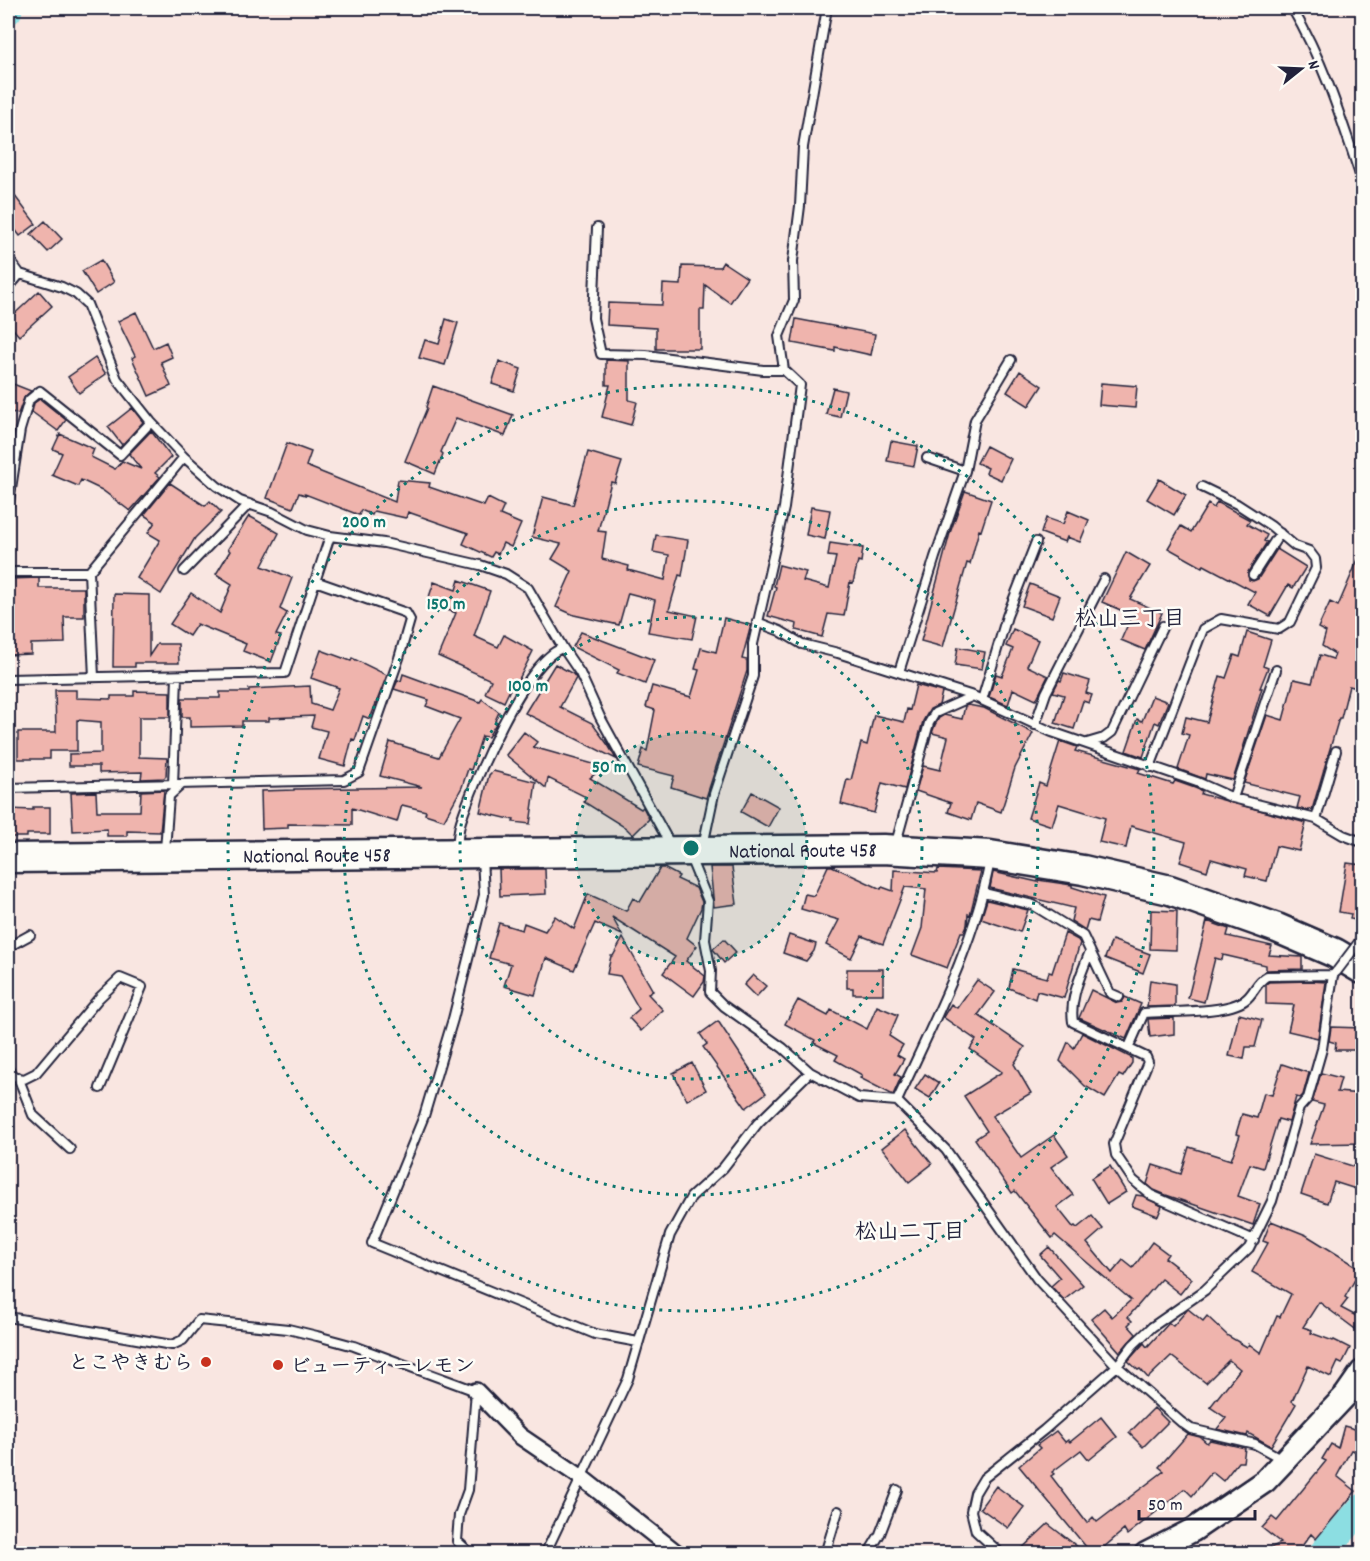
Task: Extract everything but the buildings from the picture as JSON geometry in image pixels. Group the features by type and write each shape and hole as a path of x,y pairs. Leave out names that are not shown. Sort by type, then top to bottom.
{"highway":[{"name":"National Route 458","path":"8,858 470,852 894,850 990,855 1083,870 1170,890 1277,928 1335,952 1344,972"}],"main road":[{"path":"1146,1554 1193,1530 1266,1481 1346,1395 1362,1372"}],"street":[{"path":"476,1391 520,1436 582,1478 678,1554"}],"lane":[{"path":"688,851 714,794 753,676 753,644 757,622 784,508 800,386 784,370 779,336 794,300 793,261 800,206 803,147 827,8"},
{"path":"1292,8 1309,36 1329,84 1362,181"},
{"path":"597,228 593,318 601,354 646,355 763,370 784,370"},
{"path":"8,258 20,274 62,287 76,294 87,304 117,378 151,422 184,457 240,501 272,512 307,530 330,536 384,543 480,565 506,574 528,588 580,673 600,717 688,851 708,901 705,940 711,970 710,992 724,1006 783,1048 810,1072 859,1098 897,1101 946,1150 1037,1279 1118,1366 1191,1429 1254,1444 1286,1461"},
{"path":"8,288 20,274"},
{"path":"899,672 935,557 966,471 975,420 1011,360"},
{"path":"8,508 20,430 29,400 40,391 120,455 151,422"},
{"path":"93,676 89,572 184,457"},
{"path":"927,458 966,471"},
{"path":"1150,767 1203,629 1221,619 1279,629 1290,622 1316,568 1315,559 1309,551 1296,546 1237,504 1202,487"},
{"path":"184,571 249,504"},
{"path":"1253,575 1280,533"},
{"path":"8,679 285,673 330,536"},
{"path":"982,700 1007,616 1036,542"},
{"path":"8,572 89,572"},
{"path":"1035,725 1051,682 1104,579"},
{"path":"8,788 344,780 359,772 410,620 406,614 315,581"},
{"path":"757,622 780,631 802,644 838,652 973,696 1035,725 1197,782 1233,798 1316,819 1343,835 1362,842"},
{"path":"1086,744 1104,738 1112,732 1163,626"},
{"path":"563,648 555,651 532,676 504,721 460,824 470,852 482,867 484,895 453,1019 424,1116 372,1243 595,1334 638,1342"},
{"path":"1233,798 1276,670"},
{"path":"164,857 169,796 177,785 177,677"},
{"path":"894,850 929,723 935,713 973,696"},
{"path":"1316,819 1336,751"},
{"path":"897,1101 948,990 984,894 990,855"},
{"path":"984,894 1033,905 1083,936 1110,993 1119,997"},
{"path":"8,947 30,935"},
{"path":"1000,1554 976,1531 971,1511 975,1493 984,1478 1118,1366 1133,1345 1152,1327 1204,1290 1249,1248 1254,1240 1272,1201 1299,1108 1308,1098 1328,1016 1344,972 1362,938"},
{"path":"1090,951 1074,999 1073,1022 1129,1047 1146,1057 1148,1062 1113,1144 1116,1155 1133,1180 1151,1195 1254,1240"},
{"path":"1129,1047 1144,1013 1222,1009 1246,1000 1260,980 1267,976 1344,972"},
{"path":"8,1069 13,1076 24,1079 36,1073 99,998 120,978 142,987 100,1088"},
{"path":"545,1554 628,1379 670,1235 691,1197 723,1168 758,1123 810,1072"},
{"path":"18,1077 33,1114 70,1149"},
{"path":"8,1317 172,1345 183,1340 199,1320 288,1329 354,1346 476,1391 468,1490 459,1515 457,1541 471,1554"},
{"path":"868,1554 880,1534 897,1490"},
{"path":"825,1554 838,1511"}],"waterway":[{"path":"1322,1554 1362,1508"}],"place":[{"name":"とこやきむら","path":"206,1362"},
{"name":"ビューティーレモン","path":"278,1365"}],"district":[{"name":"松山三丁目","path":"1130,617"},
{"name":"松山二丁目","path":"910,1230"}]}
